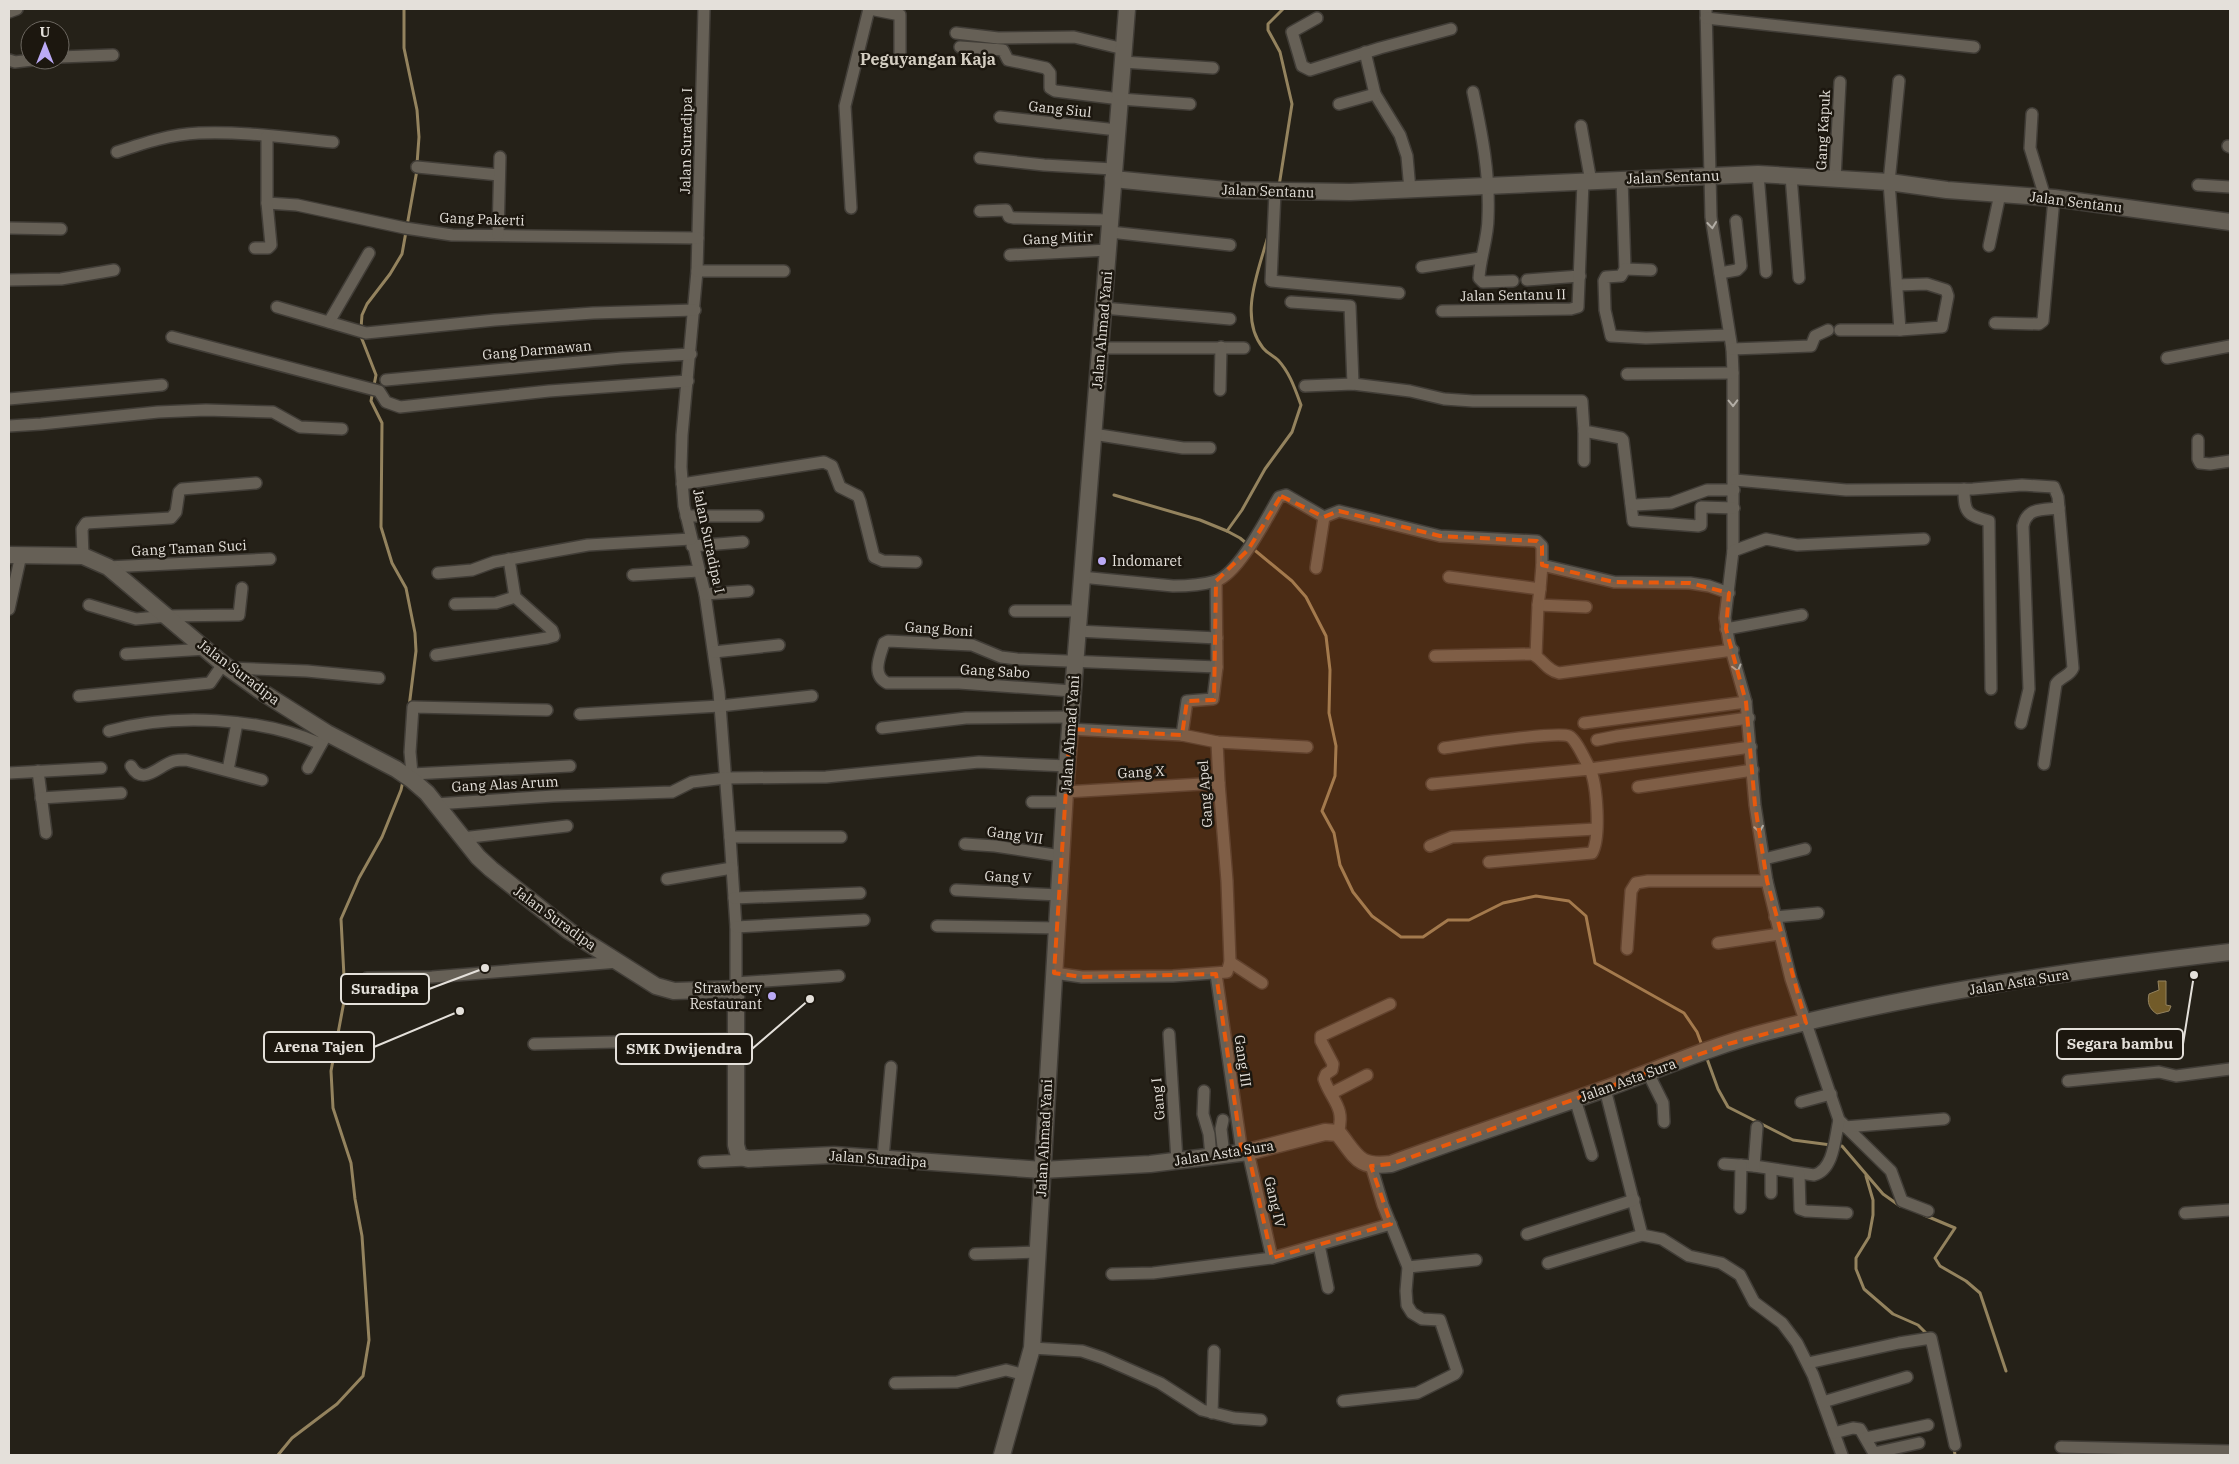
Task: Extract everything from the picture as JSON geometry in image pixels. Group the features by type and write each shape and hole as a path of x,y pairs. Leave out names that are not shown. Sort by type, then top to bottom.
{"street":[{"path":"9,12 18,9"},
{"name":"Jalan Suradipa I","path":"704,9 698,271 681,450 682,484 686,516 705,594 720,706 736,927 736,986"},
{"path":"850,208 845,106 870,9 900,15 900,54"},
{"name":"Jalan Ahmad Yani","path":"1002,1455 1032,1348 1061,856 1073,691 1070,661 1077,631 1127,9"},
{"path":"1724,1164 1754,1166 1799,1174 1814,1175 1824,1172 1840,1127 1831,1094 1792,979 1775,917 1767,881 1755,805 1749,718 1726,629 1725,618 1733,552 1733,374 1730,335 1711,217 1706,13 1974,47"},
{"path":"1317,18 1292,32 1302,66 1310,70 1365,52 1450,29"},
{"path":"956,33 1005,38 1074,37 1123,55 1212,68"},
{"path":"960,47 1003,50 1008,60 1046,68 1050,74 1050,88 1055,91 1120,99 1190,104"},
{"path":"1365,52 1375,94 1400,135 1407,156 1410,190"},
{"path":"70,57 113,55"},
{"path":"1899,80 1889,182 1900,330"},
{"name":"Gang Kapuk","path":"1835,178 1840,82"},
{"path":"1473,92 1484,144 1489,187 1488,220 1480,258 1479,278 1480,282 1513,281"},
{"path":"1339,104 1375,94"},
{"path":"1995,323 2039,324 2043,321 2050,198 2030,148 2032,114"},
{"name":"Gang Siul","path":"1000,117 1117,130"},
{"name":"Jalan Sentanu II","path":"1442,311 1576,309 1579,302 1587,182 1582,126"},
{"path":"117,152 156,140 198,133 268,136 333,142"},
{"path":"255,248 268,248 271,245 266,204 268,136"},
{"path":"498,235 500,157"},
{"path":"980,158 1113,174"},
{"path":"417,167 499,175"},
{"name":"Jalan Sentanu","path":"1113,174 1226,190 1275,192 1410,190 1758,174 1889,182 1947,190 2050,198 2230,222"},
{"path":"1758,174 1766,272"},
{"path":"1790,176 1799,278"},
{"path":"1622,179 1625,269 1620,276 1606,277 1604,281 1605,310 1611,337 1646,338 1730,335"},
{"path":"2198,185 2230,187"},
{"path":"1275,192 1270,281 1399,293"},
{"path":"1989,246 2000,194"},
{"name":"Gang Pakerti","path":"266,204 297,205 404,228 452,235 698,238"},
{"path":"980,211 1006,210 1009,217 1014,218 1110,226 1230,246"},
{"path":"1720,273 1738,270 1741,266 1736,221"},
{"path":"9,228 61,229"},
{"name":"Gang Mitir","path":"1010,255 1108,250"},
{"path":"329,322 369,254"},
{"path":"1422,267 1480,258"},
{"path":"1625,269 1651,270"},
{"path":"9,280 61,279 114,270"},
{"path":"698,271 784,271"},
{"path":"1527,280 1580,276"},
{"path":"1840,330 1942,328 1948,296 1946,290 1934,285 1897,286"},
{"path":"1291,302 1350,306 1353,384"},
{"path":"277,308 366,333 524,318 695,310"},
{"path":"1104,308 1230,319"},
{"path":"1732,350 1811,346 1815,336 1828,330"},
{"path":"172,337 379,391 386,402 400,407 549,390 688,381"},
{"path":"2167,358 2230,346"},
{"path":"1220,390 1221,347"},
{"path":"1100,348 1244,348"},
{"name":"Gang Darmawan","path":"386,380 622,358 691,354"},
{"path":"1626,374 1733,374"},
{"path":"1305,386 1353,384 1473,401 1582,401 1584,461"},
{"path":"9,399 162,385"},
{"path":"9,426 158,412 206,410 273,412 300,427 342,429"},
{"path":"1584,430 1623,440 1632,519 1635,522 1698,526 1701,525 1701,507 1734,508"},
{"path":"1093,434 1184,448 1210,448"},
{"path":"2198,440 2198,459 2200,463 2230,461"},
{"path":"682,484 824,462 832,466 842,489 858,496 874,557 883,562 916,562"},
{"path":"83,556 82,529 86,523 171,518 176,512 179,492 182,489 256,483"},
{"path":"1631,503 1634,505 1664,504 1707,490 1734,485 1846,490 1964,490 2022,485 2054,487 2059,508 2073,668 2070,673 2056,684 2044,764"},
{"path":"1964,490 1964,506 1971,516 1989,521 1991,689"},
{"path":"1081,577 1172,586 1186,586 1216,581 1225,576 1251,545 1281,496 1286,495 1324,517"},
{"path":"2021,723 2029,689 2023,526 2025,517 2029,513 2059,508"},
{"path":"1324,517 1339,511 1440,536 1537,541 1542,546 1542,565 1536,656 1548,670 1559,673 1732,650"},
{"path":"686,516 758,516"},
{"path":"1316,568 1324,517"},
{"path":"1733,552 1769,539 1797,545 1924,539"},
{"path":"438,573 472,570 509,559 588,545 743,542"},
{"path":"9,609 15,555"},
{"name":"Jalan Suradipa","path":"15,555 83,556 108,567 226,666 324,739 412,777 478,856 514,888 569,931 656,986 683,991 736,986"},
{"name":"Gang Taman Suci","path":"108,567 270,559"},
{"path":"436,655 553,637 552,630 515,597 509,559"},
{"path":"1542,565 1614,582 1690,584 1708,586 1729,593"},
{"path":"633,575 700,571"},
{"path":"1449,577 1540,588"},
{"path":"1182,735 1187,701 1213,700 1217,667 1216,581"},
{"path":"89,606 128,618 149,619 168,616 239,615 242,588"},
{"path":"705,594 748,591"},
{"path":"456,604 496,603 515,597"},
{"path":"1538,605 1586,607"},
{"path":"1015,611 1078,611"},
{"path":"1726,629 1802,616"},
{"path":"1077,631 1217,638"},
{"name":"Gang Boni","path":"916,684 887,683 879,676 877,669 884,643 888,641 972,645 1001,657 1070,661"},
{"path":"714,652 779,645"},
{"path":"126,654 206,649"},
{"path":"1435,656 1536,656"},
{"path":"1070,661 1217,667"},
{"path":"79,696 210,683 226,666 379,678"},
{"name":"Gang Sabo","path":"916,684 959,683 1073,691"},
{"path":"580,714 720,706 812,696"},
{"path":"1584,723 1746,702"},
{"path":"547,710 413,707 410,752 412,777 570,766"},
{"name":"Gang Apel","path":"882,728 966,718 1070,723 1182,735 1217,742 1227,882 1230,962"},
{"path":"1598,740 1749,718"},
{"path":"109,731 126,726 177,721 237,723 324,739 308,768"},
{"path":"228,770 237,723"},
{"path":"1444,748 1546,736 1567,736 1573,740 1590,769 1596,789 1594,850 1589,854 1488,862"},
{"path":"1217,742 1307,747"},
{"path":"1432,784 1590,769 1751,747"},
{"path":"131,766 140,774 148,775 174,761 186,760 262,780"},
{"name":"Gang Alas Arum","path":"436,804 576,795 672,792 692,782 726,778 826,777 978,762 1067,766"},
{"path":"9,773 101,768"},
{"path":"1638,787 1753,770"},
{"path":"38,771 46,833"},
{"name":"Gang X","path":"1032,802 1065,796 1219,783"},
{"path":"42,798 121,793"},
{"path":"462,838 566,826"},
{"path":"1430,846 1452,837 1596,829"},
{"path":"730,838 840,838"},
{"name":"Gang VII","path":"965,844 1002,847 1061,856"},
{"path":"1764,859 1804,849"},
{"path":"667,879 732,868"},
{"path":"1627,949 1631,891 1636,883 1648,881 1767,881"},
{"name":"Gang V","path":"956,890 1059,895"},
{"path":"734,898 860,893"},
{"path":"1775,917 1818,913"},
{"path":"736,927 864,920"},
{"path":"937,926 1057,928"},
{"path":"1718,942 1780,934"},
{"name":"Jalan Asta Sura","path":"1371,1165 1391,1164 1702,1053 1771,1031 1917,998 2126,965 2230,952"},
{"path":"367,978 432,977 618,962"},
{"path":"1054,973 1082,977 1216,974 1227,972 1230,962 1262,983"},
{"name":"Gang III","path":"1216,974 1245,1153"},
{"path":"748,1159 739,1156 736,1150 736,986 839,976"},
{"path":"1343,1401 1416,1393 1455,1374 1457,1371 1440,1320 1422,1319 1412,1312 1407,1305 1408,1267 1371,1165 1364,1163 1338,1133 1341,1115 1324,1079 1326,1074 1332,1070 1333,1064 1321,1041 1322,1036 1390,1004"},
{"name":"Gang I","path":"1169,1034 1177,1161"},
{"path":"534,1044 736,1039"},
{"path":"883,1158 891,1067"},
{"path":"2068,1081 2159,1072 2176,1076 2230,1069"},
{"path":"1648,1073 1663,1103 1664,1122"},
{"path":"1332,1094 1367,1075"},
{"path":"1605,1089 1642,1235"},
{"path":"1204,1090 1203,1114 1218,1156"},
{"path":"1801,1102 1831,1094"},
{"path":"1575,1099 1592,1155"},
{"path":"1840,1127 1944,1119"},
{"path":"1218,1156 1223,1120"},
{"path":"1754,1166 1757,1127"},
{"path":"1840,1127 1892,1171 1900,1198 1904,1203 1928,1212"},
{"name":"Jalan Asta Sura","path":"1042,1170 1177,1161 1245,1153 1318,1132 1338,1133"},
{"name":"Gang IV","path":"1245,1153 1272,1258"},
{"name":"Jalan Suradipa","path":"748,1159 814,1154 1042,1170"},
{"path":"704,1162 748,1159"},
{"path":"1740,1208 1741,1165"},
{"path":"1771,1169 1771,1193"},
{"path":"1799,1174 1800,1209 1806,1212 1846,1213"},
{"path":"1527,1234 1634,1200"},
{"path":"2185,1213 2230,1210"},
{"path":"1112,1274 1153,1274 1272,1258 1391,1224"},
{"path":"1548,1263 1642,1235 1662,1239 1689,1256 1721,1263 1740,1275 1751,1298 1782,1323 1808,1363 1842,1455"},
{"path":"1319,1245 1328,1288"},
{"path":"975,1254 1038,1252"},
{"path":"1408,1267 1476,1260"},
{"path":"1808,1363 1899,1342 1931,1338 1955,1445"},
{"path":"1032,1348 1082,1351 1160,1383 1202,1410 1261,1420"},
{"path":"1212,1413 1214,1351"},
{"path":"895,1383 957,1382 1006,1370 1025,1375"},
{"path":"1822,1402 1907,1376"},
{"path":"1866,1438 1928,1425"},
{"path":"1834,1433 1857,1428 1866,1438 1874,1454 1919,1444"},
{"path":"2061,1447 2230,1451"}],"highlighted area":[{"path":"1281,496 1324,517 1339,511 1440,536 1537,541 1542,546 1542,565 1614,582 1690,583 1729,593 1726,629 1746,702 1755,805 1767,881 1806,1023 1728,1044 1391,1164 1371,1166 1391,1224 1272,1258 1248,1152 1242,1153 1216,974 1082,977 1054,973 1070,729 1182,735 1187,701 1214,700 1216,581 1248,550"}],"shaded area":[{"path":"2158,981 2166,981 2166,1005 2171,1006 2169,1011 2157,1014 2150,1008 2148,1000 2149,994 2159,990"}],"waterway":[{"path":"404,9 404,48 417,110 419,137 417,164"},
{"path":"1279,186 1292,104 1280,52 1268,30 1268,24 1283,9"},
{"path":"361,328 362,315 367,304 390,274 402,254 417,170"},
{"path":"1227,531 1242,510 1265,469 1292,432 1301,405 1286,370 1278,360 1263,348 1256,336 1252,322 1253,293 1268,236"},
{"path":"360,334 376,375 371,401 382,423 381,527 392,563 406,588 415,633 416,651 409,707"},
{"path":"1114,495 1200,520 1227,531 1240,538 1292,581 1306,597 1326,636 1330,670 1329,713 1336,746 1335,776 1322,811 1334,833 1340,865 1353,892 1372,916 1401,937 1423,937 1448,920 1469,920 1503,903 1536,896 1569,901 1586,916 1595,963 1684,1013 1697,1032 1703,1048"},
{"path":"278,1455 292,1438 337,1404 363,1376 369,1340 362,1236 351,1163 333,1108 331,1071 345,996 341,919 359,878 382,837 403,781"},
{"path":"1706,1056 1718,1089 1728,1107 1793,1140 1831,1145"},
{"path":"1837,1146 1842,1146 1883,1194 1900,1206"},
{"path":"1866,1176 1873,1200 1873,1215 1869,1237 1856,1258 1856,1269 1864,1289 1893,1314 1918,1325 1928,1335"},
{"path":"1924,1215 1955,1228 1935,1258 1940,1266 1966,1281 1980,1293 2006,1371"},
{"path":"1954,1448 1955,1455"}],"place":[{"name":"Indomaret","path":"1102,561"},
{"name":"Suradipa","path":"485,968"},
{"name":"Segara bambu","path":"2194,975"},
{"name":"Strawbery Restaurant","path":"772,996"},
{"name":"SMK Dwijendra","path":"810,999"},
{"name":"Arena Tajen","path":"460,1011"}],"district":[{"name":"Peguyangan Kaja","path":"928,59"}]}
